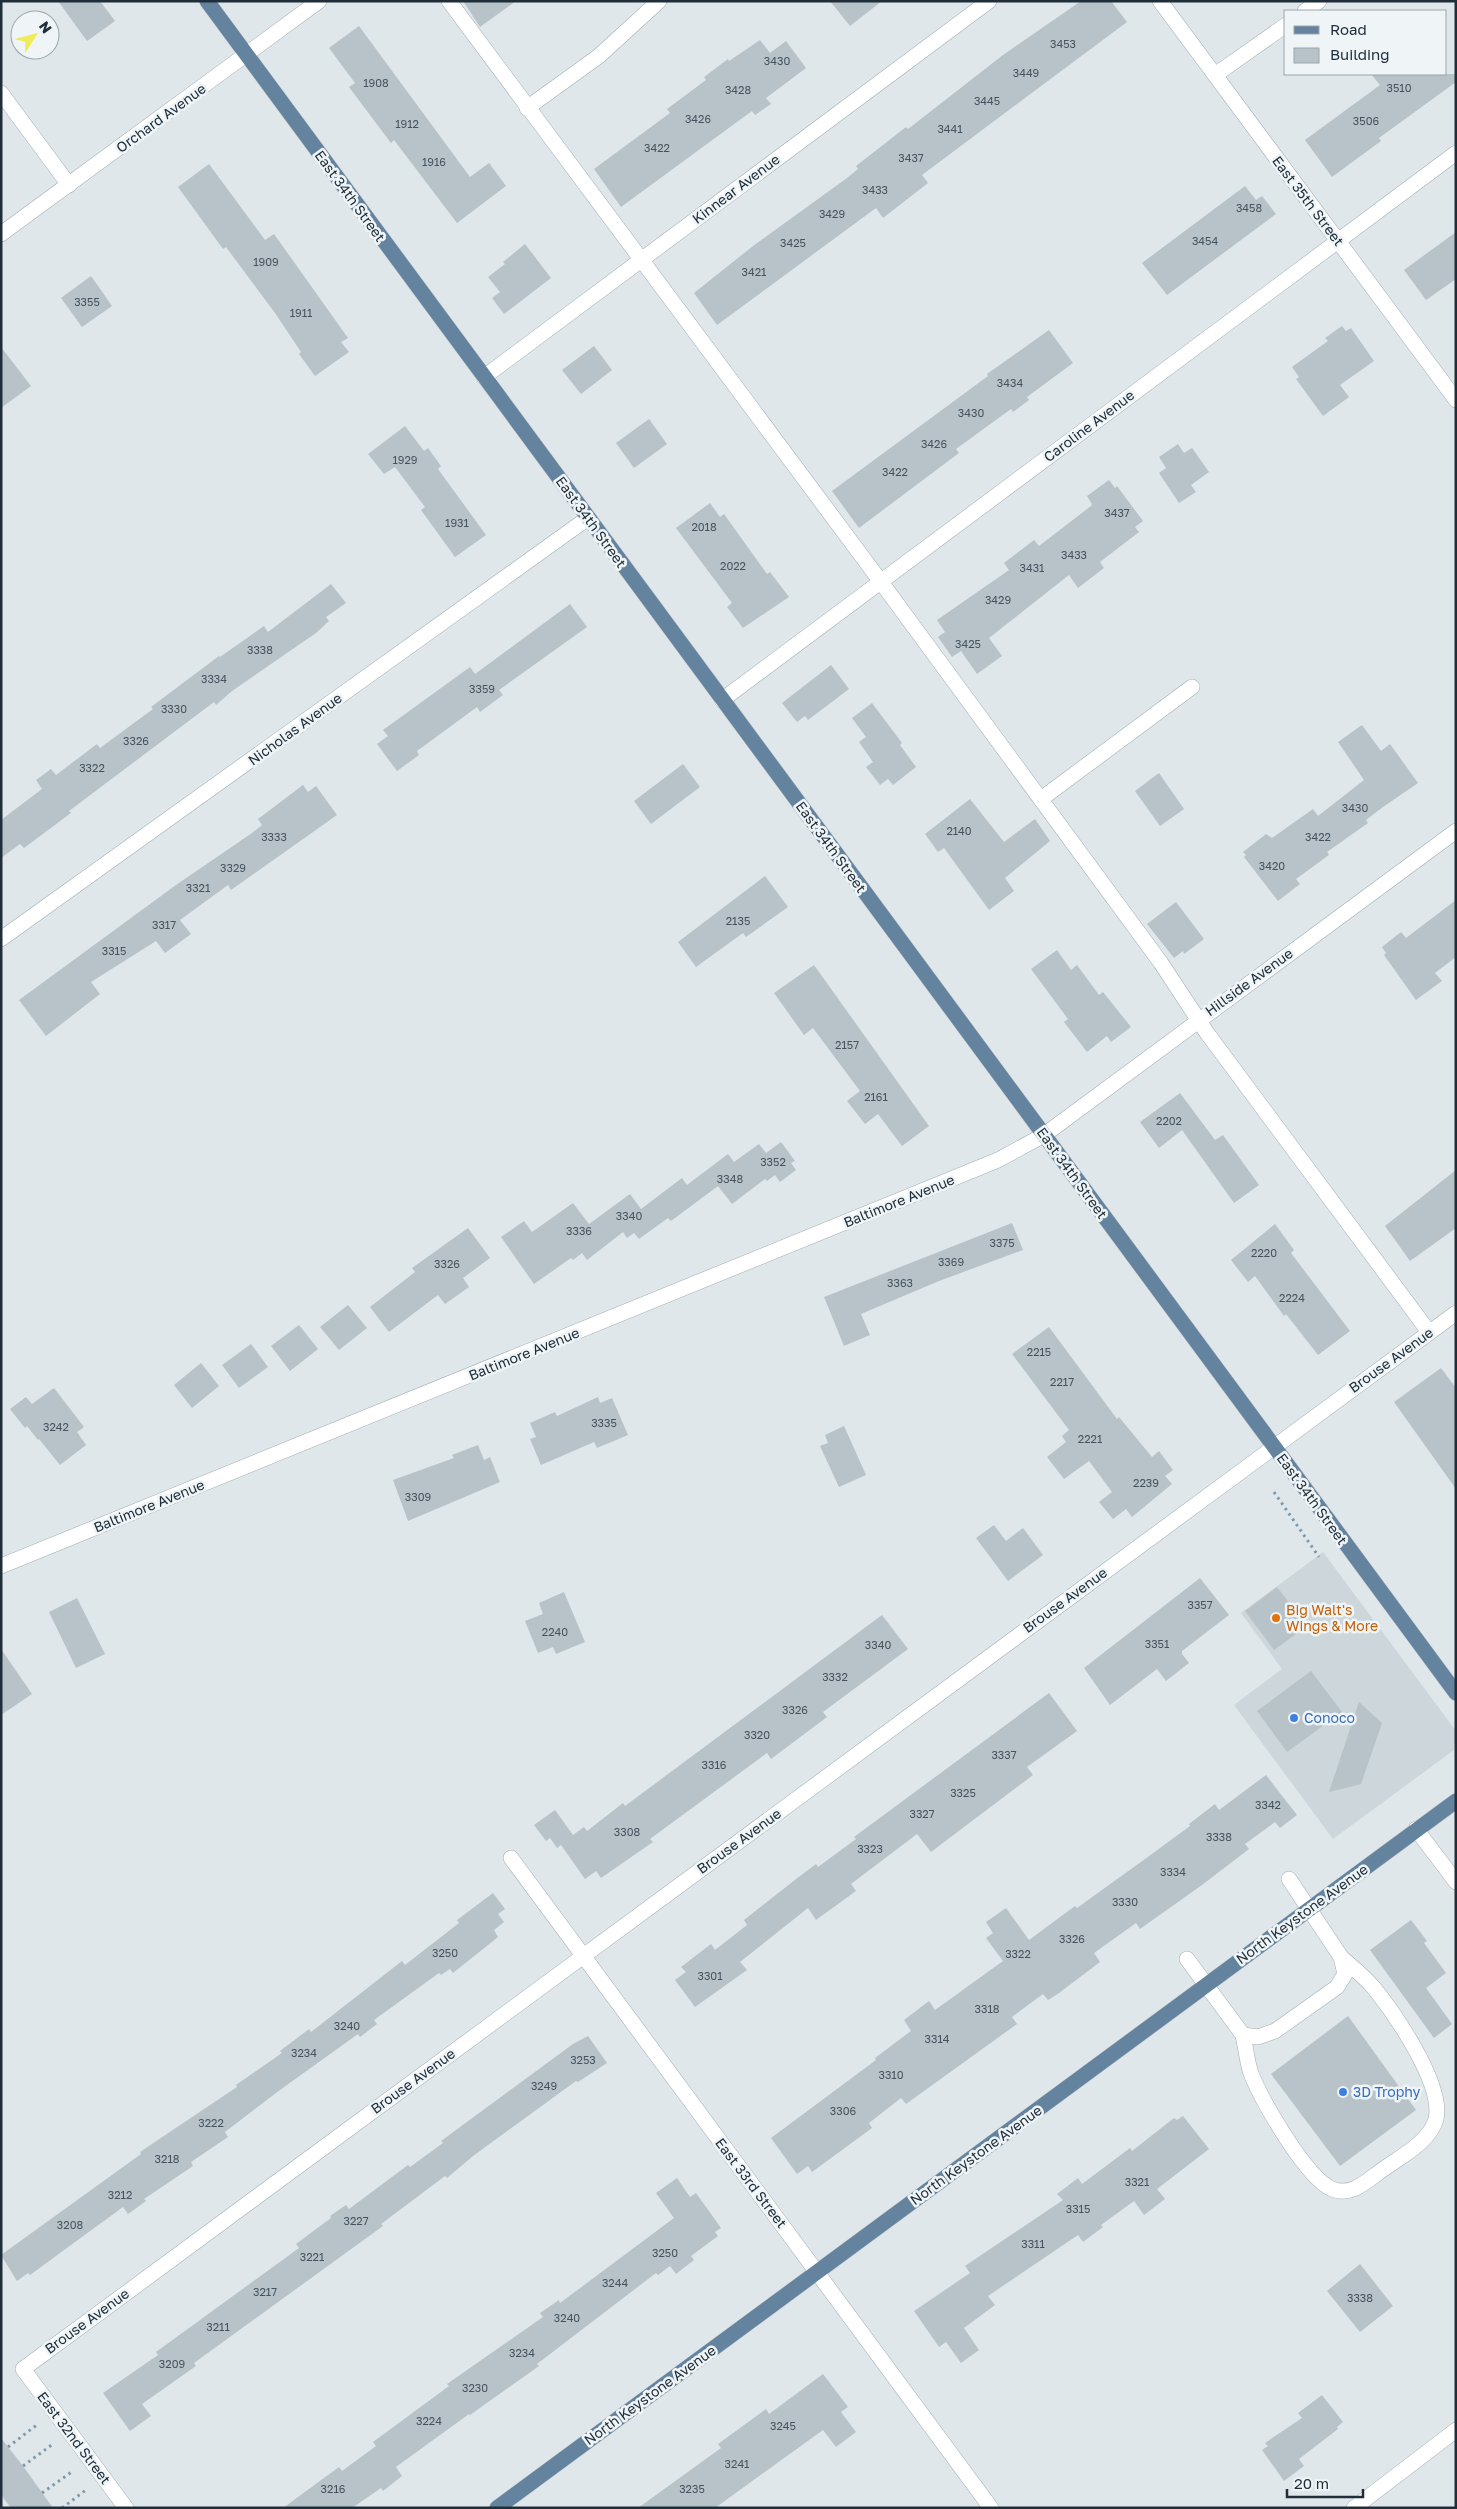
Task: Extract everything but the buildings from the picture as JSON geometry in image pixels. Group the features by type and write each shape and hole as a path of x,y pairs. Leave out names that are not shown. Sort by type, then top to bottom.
{"main road":[{"name":"East 34th Street","path":"207,1 1456,1693"},
{"name":"North Keystone Avenue","path":"496,2508 1456,1801"}],"street":[{"name":"Orchard Avenue","path":"1,234 319,1"},
{"path":"449,1 881,582 1161,963 1198,1020 1429,1332"},
{"path":"528,108 599,56 659,1"},
{"name":"Kinnear Avenue","path":"484,377 989,1"},
{"name":"East 35th Street","path":"1160,1 1456,400"},
{"path":"1306,10 1319,1"},
{"path":"1215,75 1284,26"},
{"path":"1,93 69,185"},
{"name":"Caroline Avenue","path":"722,700 1456,153"},
{"name":"Nicholas Avenue","path":"1,939 588,518"},
{"path":"1041,800 1192,687"},
{"name":"Hillside Avenue","path":"1044,1135 1456,831"},
{"name":"Baltimore Avenue","path":"1,1566 998,1160 1044,1135"},
{"name":"Brouse Avenue","path":"23,2369 1456,1313"},
{"path":"1416,1829 1456,1882"},
{"name":"East 33rd Street","path":"511,1858 991,2508"},
{"path":"1187,1959 1244,2035 1251,2074 1271,2113 1297,2153 1320,2180 1332,2189 1348,2191 1360,2186 1424,2138 1436,2118 1435,2094 1407,2034 1374,1988 1341,1957 1289,1879"},
{"path":"1244,2035 1258,2037 1275,2031 1337,1987 1344,1974 1341,1957"},
{"name":"East 32nd Street","path":"23,2369 126,2508"},
{"path":"1354,2508 1456,2430"}],"path":[{"path":"1274,1492 1319,1557"},
{"path":"8,2447 39,2424"},
{"path":"23,2466 53,2443"},
{"path":"42,2494 73,2471"},
{"path":"62,2508 86,2490"}],"shaded area":[{"path":"1323,1552 1456,1731 1454,1750 1333,1839 1234,1705 1282,1669 1241,1613"}],"place":[{"name":"Big Walt's Wings & More","path":"1276,1618"},
{"name":"Conoco","path":"1294,1718"},
{"name":"3D Trophy","path":"1343,2092"}]}
